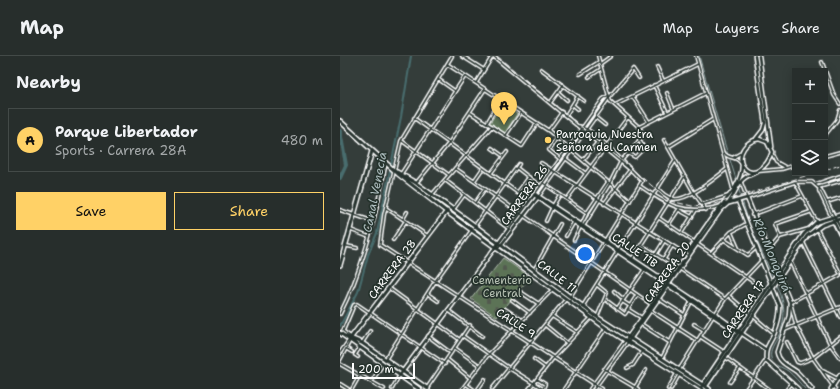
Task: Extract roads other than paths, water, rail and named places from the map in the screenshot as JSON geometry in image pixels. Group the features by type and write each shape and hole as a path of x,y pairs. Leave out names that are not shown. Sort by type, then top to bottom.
{"main road":[{"name":"CALLE 11","path":"340,121 397,172 450,210 474,225 570,297 591,317 606,328 662,358 703,388 710,389"},
{"path":"340,265 372,151"},
{"name":"CALLE 11","path":"450,210 495,248 566,299 597,317 642,351 679,371"},
{"name":"CARRERA 28","path":"350,339 428,236 450,210"},
{"name":"CARRERA 17","path":"778,277 809,229 817,222 840,215"},
{"name":"CARRERA 17","path":"741,333 750,314 765,290 778,277 803,242 817,228 837,220"},
{"name":"CARRERA 17","path":"703,388 769,293 772,284"},
{"path":"342,334 360,347 384,361"},
{"path":"350,339 362,343 401,373 428,389"},
{"path":"401,373 419,389"}],"street":[{"path":"428,236 386,208 397,172 401,141 452,56"},
{"path":"462,56 484,70"},
{"path":"476,83 492,56 566,115 629,171 633,172"},
{"path":"574,240 622,159 644,135 639,127 615,105 609,96 598,56"},
{"path":"580,74 610,56"},
{"path":"696,56 727,169 734,187"},
{"path":"732,157 741,153 763,130 764,123 755,56"},
{"path":"758,171 768,163 772,151 759,56"},
{"path":"822,62 834,95 840,104"},
{"path":"447,64 537,122 557,137 630,202"},
{"path":"615,105 698,64"},
{"name":"CARRERA 26","path":"392,389 401,373 428,336 495,248 525,215 609,96 636,66"},
{"path":"657,67 664,80"},
{"path":"541,69 584,100"},
{"path":"589,77 602,69"},
{"path":"633,69 639,78"},
{"path":"397,172 415,152 465,76"},
{"path":"438,79 455,91"},
{"path":"550,103 563,85"},
{"path":"654,85 667,112"},
{"path":"415,185 449,143 485,89"},
{"path":"558,92 567,100"},
{"path":"667,93 674,109"},
{"path":"639,127 706,93"},
{"path":"566,115 578,96"},
{"name":"CARRERA 26","path":"499,244 519,213 552,171 603,99 609,96"},
{"path":"633,96 649,122"},
{"path":"487,123 501,99"},
{"path":"573,105 578,109"},
{"path":"828,131 837,120 840,110"},
{"path":"470,112 522,146 537,122"},
{"path":"506,135 521,112"},
{"path":"549,131 562,112"},
{"path":"595,117 605,125"},
{"path":"567,199 628,117"},
{"path":"414,118 529,201"},
{"path":"668,148 713,119"},
{"path":"430,196 492,126"},
{"path":"570,297 642,181 622,159 607,146 587,129 578,126"},
{"path":"557,137 549,149 550,152 560,159"},
{"path":"756,139 764,140 772,151 778,164 787,167"},
{"path":"628,153 635,157 644,148 639,140"},
{"path":"664,140 694,193 706,210"},
{"path":"401,141 449,175"},
{"path":"583,161 597,143"},
{"path":"492,148 504,156"},
{"path":"491,174 507,152"},
{"path":"723,152 727,157 737,159 748,171 792,166"},
{"path":"828,155 840,152"},
{"path":"741,153 741,164"},
{"path":"565,158 585,173"},
{"path":"582,308 675,161"},
{"path":"340,314 352,288 369,237 386,163"},
{"path":"372,382 436,280 471,229 519,164"},
{"path":"541,164 687,255"},
{"name":"CARRERA 20","path":"739,181 741,164"},
{"path":"455,168 495,197 554,235 591,263 652,305"},
{"path":"474,181 483,168"},
{"path":"517,168 540,186"},
{"path":"671,199 694,193 727,169"},
{"path":"604,204 629,171"},
{"name":"CARRERA 20","path":"679,268 734,187 746,175 758,171"},
{"path":"632,260 685,176"},
{"path":"816,184 840,176"},
{"path":"517,193 529,177"},
{"path":"445,180 509,229"},
{"path":"679,209 706,210 739,201 795,182 808,180 819,187 833,217"},
{"path":"739,181 778,277 790,302 796,325 813,358 833,388 840,375"},
{"path":"819,187 840,181"},
{"path":"795,182 810,212 817,222"},
{"path":"543,183 587,213"},
{"path":"640,186 667,204 692,217"},
{"name":"CARRERA 20","path":"594,389 608,371 642,318 668,284 696,242 721,209 728,204 734,187"},
{"path":"819,187 819,191 840,227"},
{"path":"475,203 485,189"},
{"path":"658,189 671,199"},
{"name":"CARRERA 28","path":"450,210 464,195"},
{"name":"CALLE 11B","path":"534,195 715,314 765,349"},
{"path":"702,204 730,195"},
{"path":"546,221 559,196"},
{"path":"752,215 802,196"},
{"path":"827,202 840,198"},
{"path":"581,227 587,213 598,200"},
{"path":"739,201 746,224 780,306 778,322 774,334 765,349 766,360 746,389"},
{"name":"CALLE 11B","path":"552,207 581,227"},
{"name":"CALLE 9","path":"386,208 380,241 381,246 436,280 602,389"},
{"path":"713,208 717,211"},
{"path":"669,224 679,209"},
{"path":"340,210 373,222"},
{"path":"682,233 696,210"},
{"path":"403,219 407,212"},
{"path":"780,237 775,224 810,212"},
{"path":"659,218 769,293"},
{"path":"837,220 840,234"},
{"path":"393,240 406,221"},
{"path":"566,236 574,222"},
{"path":"534,270 560,224"},
{"path":"711,253 731,232 746,224"},
{"path":"790,302 840,274 817,228"},
{"path":"768,251 780,237 809,229"},
{"path":"350,230 369,237"},
{"path":"731,232 739,250"},
{"path":"723,239 748,255 756,248"},
{"path":"656,254 664,241"},
{"path":"803,242 840,318"},
{"path":"641,245 679,268 725,299"},
{"path":"346,246 357,248"},
{"path":"664,259 672,246"},
{"name":"CALLE 11B","path":"632,260 644,270 668,284"},
{"path":"668,389 725,299 762,261"},
{"path":"790,261 830,344 840,358"},
{"path":"617,309 644,270"},
{"name":"CARRERA 20","path":"590,389 604,369 641,324 668,284"},
{"path":"597,285 607,292 606,300 597,317"},
{"path":"389,288 460,340"},
{"path":"462,389 488,355 552,289"},
{"path":"519,291 539,304"},
{"path":"614,291 623,299"},
{"path":"428,294 438,301"},
{"path":"606,300 625,314 631,307 637,295"},
{"path":"728,296 774,334"},
{"path":"492,389 566,299"},
{"path":"659,299 684,315"},
{"path":"512,300 530,313"},
{"path":"662,358 692,300"},
{"path":"622,301 631,307"},
{"path":"790,302 789,316 777,352 778,357 798,373 812,389"},
{"path":"342,334 343,328 354,305 357,304 445,364"},
{"path":"785,330 840,307"},
{"path":"505,309 522,320"},
{"path":"448,310 470,325 482,336"},
{"path":"628,310 642,318"},
{"path":"650,310 698,341"},
{"path":"552,316 577,332"},
{"path":"529,389 554,357 591,317"},
{"path":"641,324 670,343"},
{"path":"694,324 704,331"},
{"path":"428,389 470,325"},
{"path":"545,325 567,343"},
{"path":"564,389 606,328"},
{"path":"362,343 370,332"},
{"path":"428,336 451,354"},
{"path":"463,336 488,355 543,389 545,384 537,379"},
{"path":"701,337 769,389"},
{"path":"787,342 800,363 813,358 840,337"},
{"name":"CARRERA 28","path":"340,360 350,339"},
{"name":"CARRERA 28","path":"340,353 350,339"},
{"path":"358,357 354,355 360,347"},
{"path":"455,348 479,365"},
{"path":"346,349 352,352"},
{"path":"627,368 633,365 642,351"},
{"path":"448,359 470,378"},
{"path":"534,359 546,367"},
{"path":"766,360 798,389"},
{"path":"340,364 384,389"},
{"path":"730,382 740,368"},
{"path":"604,369 638,389"},
{"path":"634,388 646,370"},
{"path":"821,370 839,379"},
{"path":"671,389 679,371"},
{"path":"352,389 360,375"},
{"path":"478,389 486,379"},
{"path":"787,389 792,383"},
{"path":"340,384 348,389"},
{"path":"466,384 473,389"}],"waterway":[{"name":"Canal Venecia","path":"340,326 358,292 368,255 377,233 401,117 411,56"},
{"path":"699,56 728,155"},
{"path":"340,131 346,165 340,178"},
{"name":"Río Monquirá","path":"730,160 737,182"},
{"name":"Río Monquirá","path":"738,187 749,223 773,277"},
{"name":"Río Monquirá","path":"776,283 783,303 784,317 781,330 772,349 771,357 778,366 788,371 795,377 805,389"}],"railway":[{"path":"497,56 670,201 692,206 715,204 805,176"},
{"path":"828,169 840,165"}],"place":[{"name":"Parque Libertador","path":"504,125"},
{"name":"Parroquia Nuestra Señora del Carmen","path":"548,140"}],"park label":[{"name":"Cementerio Central","path":"502,286"}]}
